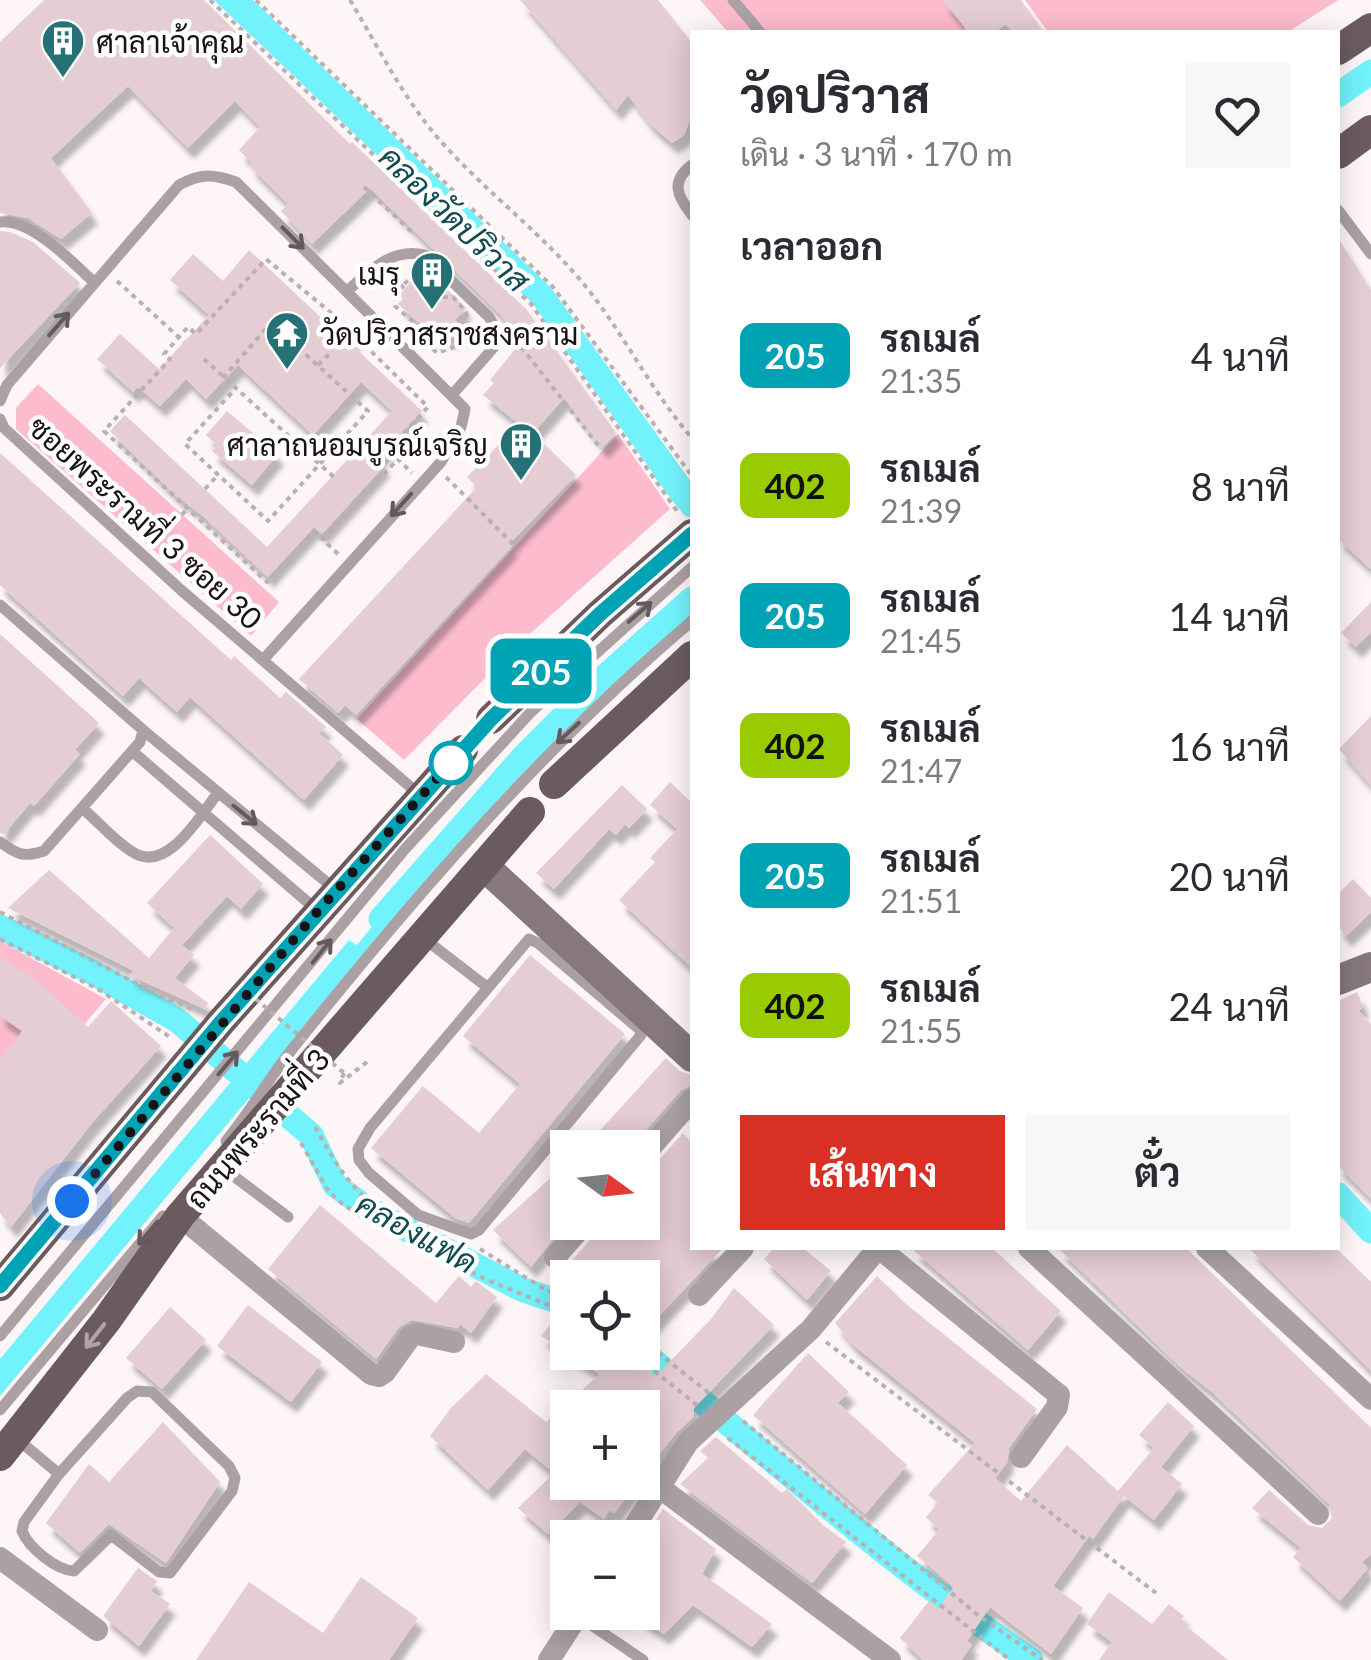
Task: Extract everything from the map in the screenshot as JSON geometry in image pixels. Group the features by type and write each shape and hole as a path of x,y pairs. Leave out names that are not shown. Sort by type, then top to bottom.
{"main road":[{"path":"1340,49 1371,28"},
{"path":"1340,153 1371,130"},
{"path":"491,719 600,614 685,523"},
{"path":"554,784 690,658"},
{"path":"0,1286 213,1018 327,901 463,750"},
{"name":"ถนนพระรามที่ 3","path":"5,1434 106,1322 218,1159 264,1123 530,812"}],"street":[{"path":"484,866 690,1055"},
{"path":"660,1136 690,1102"},
{"path":"180,1216 371,1374 379,1376 385,1372 411,1336 426,1335 454,1342"},
{"path":"555,1257 570,1240"},
{"path":"699,1295 741,1250"},
{"path":"660,1484 688,1442 811,1329 877,1250"},
{"path":"881,1250 1059,1396 1057,1407 1020,1458"},
{"path":"1031,1250 1318,1514"},
{"path":"1209,1250 1371,1399"},
{"path":"660,1488 890,1660"},
{"path":"0,1558 97,1630"},
{"path":"549,1660 569,1630"}],"lane":[{"path":"733,0 758,30"},
{"path":"690,166 676,187 690,212"},
{"name":"ซอยพระรามที่ 3 ซอย 30","path":"0,401 6,385 145,227 163,201 197,175 215,174 236,182 347,291 465,408 460,427 436,467 263,660"},
{"path":"1340,213 1371,254"},
{"path":"0,222 10,220 42,239 95,283"},
{"path":"347,291 387,257 425,254 489,317 498,333 494,347 452,395"},
{"name":"ซอยพระรามที่ 3 ซอย 30","path":"0,420 4,428 144,556 421,796"},
{"path":"0,1336 405,849 530,713 690,569"},
{"path":"0,605 218,793 327,901"},
{"path":"59,1474 5,1434 218,1159 290,1052 437,877 558,742 690,622"},
{"path":"0,842 17,854 30,856 44,851 140,742 143,730"},
{"path":"132,751 203,812 327,901"},
{"path":"82,808 133,853 146,858 158,856 175,845 218,793"},
{"path":"422,937 488,986"},
{"path":"532,940 639,1028 641,1034 474,1234 418,1215 370,1173 359,1160 358,1150 370,1128 488,986 526,941 532,940"},
{"path":"218,1159 288,1217"},
{"path":"137,1391 152,1392 230,1466 234,1478 232,1490 170,1574 159,1572 111,1535 74,1571 64,1570 28,1543 22,1532 24,1522 59,1474 126,1398 137,1391"},
{"path":"601,1630 643,1660"}],"path":[{"path":"210,0 531,304 685,523"},
{"path":"256,0 553,287 690,473"},
{"path":"350,0 414,108 447,148 562,257 604,308 690,436"},
{"path":"308,253 370,192"},
{"path":"391,466 382,457 428,407 266,259 196,334 188,327 164,354 170,359 104,431 267,582 314,531 322,540 357,498 398,460"},
{"path":"420,276 441,295 453,296 466,312 469,331 454,347 437,353 420,337 416,324 395,306 395,294 410,278 420,276"},
{"path":"394,278 404,288"},
{"path":"129,292 184,342"},
{"path":"433,304 441,295"},
{"path":"416,324 423,318"},
{"path":"224,378 271,323 368,412 268,521 184,444 236,388"},
{"path":"456,333 473,348"},
{"path":"318,365 330,353"},
{"path":"204,360 336,479"},
{"path":"436,467 513,544"},
{"path":"205,490 218,475"},
{"path":"144,556 188,508"},
{"path":"0,912 149,990 213,1018"},
{"path":"0,938 98,989 185,1051"},
{"path":"240,986 344,1073 340,1083 367,1062"},
{"path":"301,1144 329,1192 344,1206 485,1279 550,1306"},
{"path":"811,1329 1156,1592"},
{"path":"660,1358 716,1416 1010,1660"},
{"path":"654,1370 1042,1660"}],"shaded area":[{"path":"700,0 947,0 966,30 726,30"},
{"path":"1025,0 1338,0 1291,30 1047,30"},
{"path":"38,384 279,602 251,636 16,429 16,408"},
{"path":"618,434 670,509 522,641 404,760 357,719"},
{"path":"0,941 106,999 30,1088 0,1069"}],"water":[{"path":"214,0 253,0 551,288 690,480 690,493 675,504 533,304"},
{"path":"401,891 413,902 0,1396 0,1359 349,940 357,945"}],"building":[{"path":"44,0 204,0 526,309 616,433 602,448 564,398 533,433 576,475 356,715 345,705 338,713 299,679 477,487 467,477 519,424 483,395 494,383 490,380 521,342 501,315 370,188 312,244 281,211 288,204 239,150 260,127 235,101 188,148 128,86 51,158 92,213 61,239 28,218 0,213 0,42"},
{"path":"520,0 658,0 690,40 690,120 684,135 672,143 649,123 628,95 616,110"},
{"path":"942,0 1021,0 1043,30 1010,30 1006,24 997,30 967,30"},
{"path":"0,231 33,242 80,283 0,368"},
{"path":"1340,241 1371,290 1371,569 1340,541"},
{"path":"249,250 331,327 336,321 348,332 355,339 351,344 422,411 379,457 384,466 322,534 314,527 268,577 110,431 125,415 267,547 392,411 361,382 313,435 238,365 206,399 186,379 160,406 138,387 133,392 97,359 120,334 159,369 209,315 170,280 193,254 223,281"},
{"name":"เมรุ","path":"429,272 466,308 455,320 462,327 450,339 443,332 437,339 398,304 403,299 399,295 413,279 417,283"},
{"path":"227,411 278,454 252,485 212,451 217,445 206,435"},
{"path":"0,453 231,660 234,656 280,698 286,692 326,727 319,733 343,755 304,800 190,697 177,712 139,678 123,696 0,585"},
{"path":"1371,602 1371,632 1356,647 1341,633"},
{"path":"0,634 99,723 75,750 80,754 4,834 0,833"},
{"path":"1371,716 1371,786 1340,750"},
{"path":"670,782 690,801 690,966 619,900 655,862 650,858 677,829 650,805"},
{"path":"622,785 647,809 616,835 609,829 554,889 536,873"},
{"path":"210,835 263,884 241,909 227,896 182,945 194,955 175,978 208,1003 205,1009 129,975 134,971 8,908 49,870 149,958 174,928 147,903"},
{"path":"1353,879 1371,898 1371,912 1346,936 1340,929 1340,892"},
{"path":"530,955 625,1034 469,1223 455,1218 371,1148 423,1086 479,1133 520,1084 463,1036"},
{"path":"0,957 42,985 88,1027 111,1001 161,1046 91,1124 11,1227 0,1213 0,1061 22,1031 0,1016"},
{"path":"1357,992 1363,1006 1359,1011 1371,1024 1371,1199 1340,1168 1340,1000"},
{"path":"666,1058 690,1074 690,1086 681,1090 646,1130 600,1130"},
{"path":"683,1133 690,1141 690,1250 721,1250 660,1315 660,1260 572,1260 590,1240 660,1240 660,1159"},
{"path":"550,1178 552,1240 531,1267 493,1230"},
{"path":"320,1205 436,1303 459,1276 471,1287 476,1281 497,1297 471,1333 460,1324 458,1328 412,1320 399,1327 376,1359 268,1269"},
{"path":"772,1250 805,1250 831,1271 807,1300 764,1259"},
{"path":"913,1250 994,1250 1061,1311 1028,1350"},
{"path":"1060,1250 1188,1250 1371,1428 1371,1554 1362,1562 1368,1568 1340,1601 1293,1557 1301,1548 1252,1508 1269,1490 1308,1525 1322,1528 1332,1518 1329,1504 1212,1392 1180,1367"},
{"path":"1251,1250 1338,1250 1371,1282 1371,1371"},
{"path":"877,1276 1037,1409 1009,1448 1007,1463 995,1478 1021,1501 1067,1445 1118,1491 1154,1448 1139,1435 1168,1402 1194,1426 1161,1467 1182,1484 1154,1520 1124,1496 1053,1586 1083,1608 1051,1654 990,1607 967,1641 972,1645 961,1660 923,1660 900,1638 929,1601 938,1608 954,1587 917,1556 939,1530 926,1517 938,1503 928,1495 975,1443 852,1344 835,1323"},
{"path":"734,1288 774,1325 694,1408 693,1417 660,1453 660,1390 582,1390 600,1374 594,1370 649,1370 656,1376 711,1319"},
{"path":"248,1305 322,1362 291,1402 217,1346"},
{"path":"170,1307 206,1340 162,1389 126,1358"},
{"path":"550,1325 550,1342 541,1336"},
{"path":"808,1353 849,1392 838,1403 907,1465 865,1514 753,1415"},
{"path":"486,1374 546,1422 550,1418 550,1470 525,1449 488,1490 430,1436 451,1408"},
{"path":"163,1422 220,1482 166,1563 109,1524 80,1553 46,1523 89,1464 109,1482"},
{"path":"716,1437 782,1493 787,1489 846,1542 812,1583 680,1484 708,1458 700,1451"},
{"path":"550,1477 550,1500 624,1500 614,1513 609,1510 604,1519 580,1502 562,1520 550,1520 548,1534 518,1508"},
{"path":"663,1509 716,1549 702,1574 772,1624 752,1647 693,1605 664,1634 658,1630 660,1520 656,1520"},
{"path":"138,1568 157,1581 151,1591 170,1604 139,1646 103,1616"},
{"path":"361,1577 418,1618 389,1660 196,1660 249,1582 323,1633"},
{"path":"1109,1592 1152,1624 1169,1604 1184,1616 1180,1621 1228,1660 1099,1660 1112,1642 1087,1624"}],"waterway":[{"path":"1340,94 1371,72"},
{"name":"คลองวัดปริวาส","path":"665,470 690,502"},
{"path":"381,919 525,755 592,688 690,601"},
{"name":"คลองแฟด","path":"0,927 177,1020 311,1135 335,1185 368,1209 521,1289 550,1299"},
{"name":"คลองวัดปริวาส","path":"1340,1197 1371,1231"},
{"name":"คลองแฟด","path":"660,1366 881,1549 1031,1660"}],"bus line":[{"name":"205","path":"0,1286 221,1022 491,719 600,614 690,536"}],"place":[{"name":"ศาลาเจ้าคุณ","path":"63,79"},
{"name":"เมรุ","path":"432,311"},
{"name":"วัดปริวาสราชสงคราม","path":"287,371"},
{"name":"ศาลาถนอมบูรณ์เจริญ","path":"521,482"}],"route":[{"path":"72,1201 221,1022 451,763"}]}
